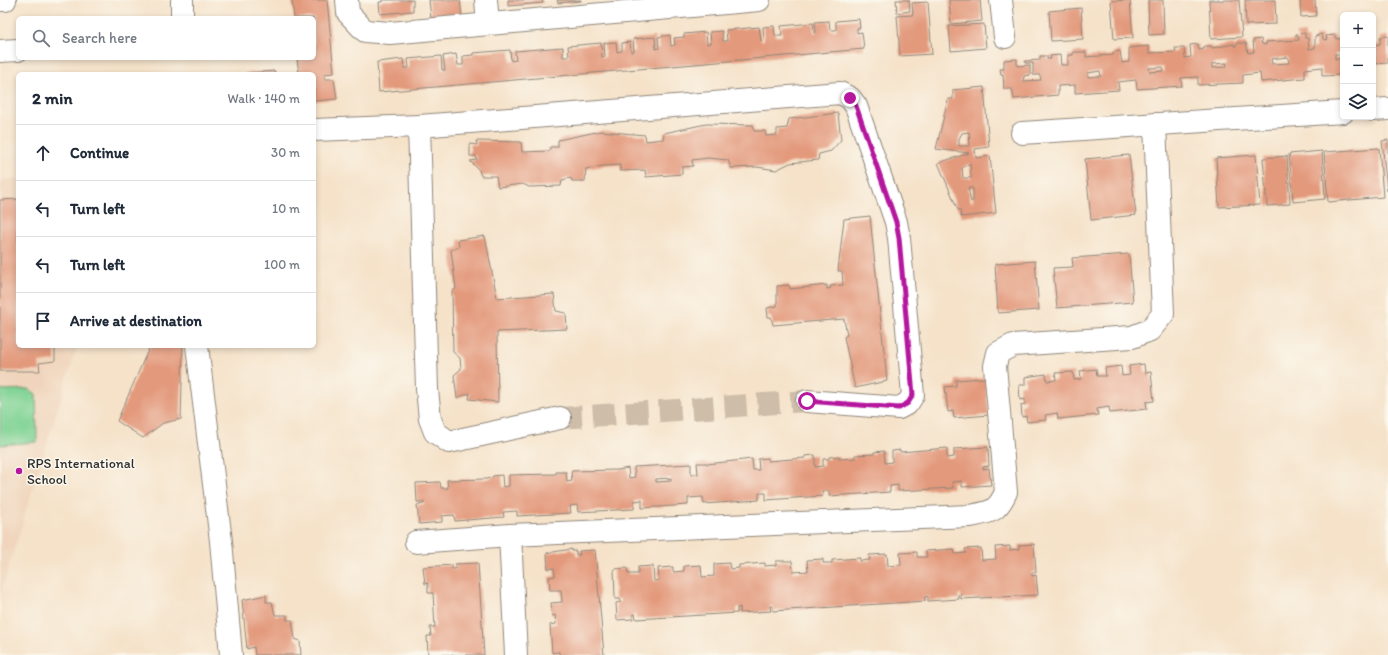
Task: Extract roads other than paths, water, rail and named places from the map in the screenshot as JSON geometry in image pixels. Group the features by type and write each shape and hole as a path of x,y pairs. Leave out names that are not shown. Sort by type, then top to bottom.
{"street":[{"path":"0,0 6,0"},
{"path":"182,0 182,16"},
{"path":"347,0 348,13 365,31 390,33 488,23 615,6 748,0"},
{"path":"486,0 488,23"},
{"path":"1001,0 1005,37"},
{"path":"0,51 16,50"},
{"path":"316,130 419,126 840,93 850,98 856,106 896,222 899,238 913,395 908,403 899,408 807,401"},
{"path":"1376,110 1388,109"},
{"path":"1022,133 1340,112"},
{"path":"416,542 510,536 962,516 989,512 1001,505 1006,492 995,366 998,354 1013,345 1132,337 1150,330 1164,314 1155,124"},
{"path":"419,126 427,388 430,419 435,432 449,442 560,418"},
{"path":"197,348 221,541 231,655"},
{"path":"510,536 516,655"}],"tunnel":[{"path":"560,418 807,401"}],"place":[{"name":"RPS International School","path":"19,471"}]}
